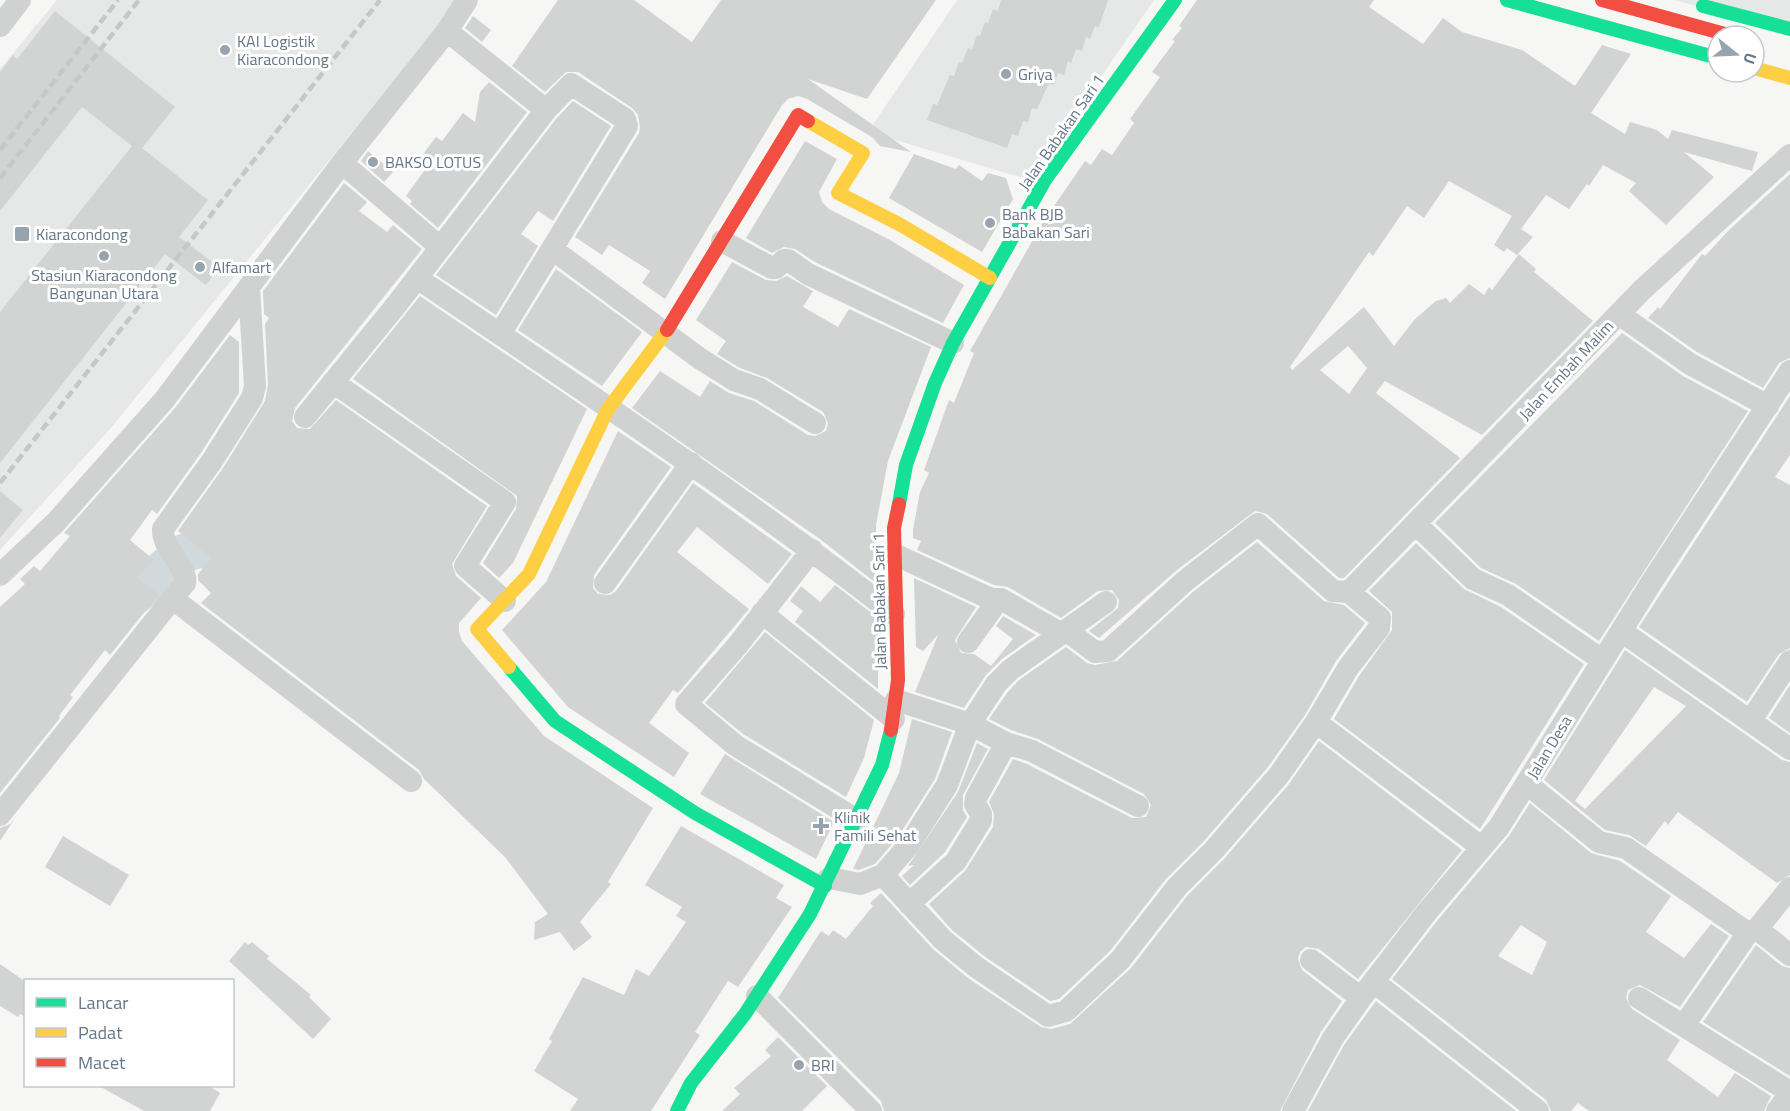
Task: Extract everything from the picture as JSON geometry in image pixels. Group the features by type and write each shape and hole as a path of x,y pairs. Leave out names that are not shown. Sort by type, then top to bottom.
{"street":[{"path":"0,26 20,0"},
{"path":"0,575 56,522 165,399 342,163 447,31 468,0"},
{"name":"Jalan Babakan Sari 1","path":"677,1111 691,1083 757,996 827,882 882,765 895,709 898,680 894,614 894,528 906,465 953,343 1045,180 1175,0"},
{"path":"1507,0 1706,55"},
{"path":"1602,0 1706,29"},
{"path":"1692,3 1790,28"},
{"path":"447,31 546,110"},
{"path":"1766,71 1790,78"},
{"path":"305,417 417,278 546,110 571,84 625,119 627,123 500,334"},
{"path":"990,278 899,224 838,193 863,153 798,115 664,334 608,409 529,574 477,629 555,721 695,813 827,882 860,884 884,875 909,845 947,785 970,724 996,684 1010,670 1107,602"},
{"name":"Jalan Embah Malim","path":"1349,592 1618,314 1790,155"},
{"path":"342,163 440,247"},
{"path":"722,241 772,268 777,268 784,260 788,260 808,273 953,343"},
{"path":"552,249 664,334 725,375 760,389 815,423"},
{"path":"417,278 691,463 812,550 894,614"},
{"path":"0,815 185,582 185,572 176,561 163,535 165,524 212,461 252,398 255,386 249,287"},
{"path":"1618,314 1690,364 1768,406"},
{"name":"Jalan Desa","path":"1293,1111 1333,1038 1426,913 1499,827 1602,660 1790,371"},
{"path":"333,382 505,502 465,566 505,601"},
{"path":"605,583 691,463"},
{"path":"884,875 943,940 976,967 1047,1016 1066,1011 1120,960 1177,887 1214,850 1279,775 1317,722 1348,668 1379,628 1380,618 1349,592 1333,591 1258,524 1185,580 1108,651 1095,652 1064,632 999,599 991,599 894,554"},
{"path":"1416,524 1473,579 1508,595 1602,660"},
{"path":"812,550 686,704 735,745 857,820"},
{"path":"173,599 411,781"},
{"path":"968,642 999,599"},
{"path":"762,613 895,709 970,724 1006,743 1032,752 1138,806"},
{"path":"1621,631 1790,749"},
{"path":"1751,720 1790,661"},
{"path":"1317,722 1481,847"},
{"path":"909,904 956,861 981,820 981,814 975,804 1006,743"},
{"path":"1527,784 1599,842 1626,848 1790,955"},
{"path":"1684,1024 1753,931 1790,888"},
{"path":"1311,960 1368,990 1538,1111"},
{"path":"757,996 871,1111"},
{"path":"1639,998 1684,1024 1790,1093 1778,1111"}],"shaded area":[{"path":"57,0 457,0 438,27 110,429 0,550 0,69"},
{"path":"957,0 1154,0 1030,180 868,132"},
{"path":"1674,0 1790,0 1790,30"}],"building":[{"path":"558,0 634,0 692,42 721,0 936,0 867,99 808,79 911,152 880,146 872,137 807,99 798,96 788,99 782,105 665,299 642,283 650,271 609,245 602,255 575,237 639,133 638,115 632,108 578,72 566,72 545,92 512,66"},
{"name":"Griya","path":"1001,0 1108,0 1099,27 1095,26 1090,39 1086,37 1082,51 1076,49 1071,63 1068,61 1064,75 1058,73 1054,85 1049,83 1037,109 1032,108 1028,122 1023,121 1018,136 1012,134 1007,148 927,120 933,104 937,105 950,75 954,76 959,62 962,63 968,48 972,49 985,22 988,23 993,9 998,11"},
{"path":"1197,0 1374,0 1369,7 1423,44 1443,18 1462,32 1522,50 1575,86 1602,45 1631,54 1591,113 1625,134 1630,122 1657,130 1668,139 1672,130 1758,152 1752,171 1684,152 1714,177 1666,225 1629,191 1636,183 1603,165 1569,209 1546,195 1521,229 1533,237 1517,255 1507,248 1504,252 1494,245 1512,216 1449,181 1424,218 1407,206 1373,256 1369,252 1290,367 1292,370 1364,307 1394,346 1415,319 1436,301 1446,298 1450,303 1469,284 1484,295 1489,287 1492,290 1519,254 1536,269 1534,272 1593,321 1482,435 1385,381 1376,393 1460,458 1344,578 1339,578 1267,514 1255,511 1177,570 1099,638 1089,631 1118,608 1119,600 1112,590 1098,591 1061,618 1008,587 994,585 917,550 921,541 913,538 913,530 920,492 929,473 924,470 949,400 954,403 974,353 970,351 1043,222 1085,161 1091,165 1102,149 1112,155 1134,123 1130,119 1160,77 1152,72 1175,41 1172,40 1182,28 1179,26","holes":["1348,346 1367,368 1349,394 1320,370"]},
{"path":"55,11 175,107 142,148 208,200 179,237 219,267 206,285 165,254 0,463 0,312 132,146 82,107 0,211 0,72 13,55 17,59"},
{"path":"473,16 491,30 482,42 465,28"},
{"path":"489,82 527,112 438,228 410,204 412,201 406,196 432,160 424,153 436,137 442,141 463,113 475,122 480,92"},
{"path":"573,101 611,126 553,221 538,211 521,234 538,246 496,315 436,275 556,119"},
{"path":"805,141 837,159 819,192 822,202 829,209 890,240 964,285 943,323 815,262 795,249 784,247 772,253 746,238"},
{"path":"368,151 393,172 384,182 361,161"},
{"path":"914,154 956,169 959,165 982,181 988,173 1006,178 1013,199 982,252 889,198"},
{"path":"1790,174 1790,358 1779,363 1763,388 1697,352 1648,318 1658,307 1660,309 1702,254 1705,256 1728,231"},
{"path":"344,183 367,202 359,211 387,232 393,225 422,249 295,408 292,421 297,428 310,429 336,400 487,506 452,564 456,576 481,598 459,623 462,641 544,736 653,808 608,882 611,884 580,922 592,937 574,951 560,932 534,940 535,922 548,914 505,857 424,779 419,770 201,603 211,593 198,580 198,574 212,558 178,531 223,468 265,401 268,385 265,324 269,318 264,314 263,291"},
{"path":"732,262 766,280 776,281 787,276 813,291 803,307 838,327 849,309 931,347 888,461 876,525 877,584 820,539 632,408 660,371 700,397 710,381 729,393 754,401 808,435 815,436 826,431 828,423 823,412 767,378 740,368 717,354 726,341 696,320"},
{"path":"556,269 642,332 602,386 518,330"},
{"path":"420,296 587,409 513,563 499,578 483,563 516,509 517,496 353,379"},
{"path":"1622,333 1683,376 1748,411 1599,641 1516,584 1481,568 1435,523"},
{"path":"230,335 239,342 239,393 201,453 157,514 152,510 130,540 154,560 137,578 159,594 110,655 105,650 70,695 73,697 59,716 60,718 0,793 0,607 25,584 20,579 34,566 40,571 70,536 64,533 175,408"},
{"path":"1790,396 1790,455 1775,477 1790,485 1790,648 1779,654 1747,702 1639,627"},
{"path":"618,431 671,467 594,575 593,588 598,594 610,595 616,591 693,483 792,554 768,584 697,527 677,552 749,609 678,693 673,690 649,723 689,753 674,777 568,707 502,630 546,582"},
{"path":"0,491 23,510 0,538"},
{"path":"1257,542 1324,601 1344,605 1365,623 1336,661 1305,715 1268,767 1204,841 1166,879 1110,951 1059,999 1050,1001 984,956 952,930 929,904 965,871 993,827 994,814 989,802 1013,759 1132,818 1146,817 1151,805 1144,794 1038,739 1011,730 989,719 1019,680 1066,647 1087,663 1095,665 1117,661 1194,591"},
{"path":"1416,543 1464,589 1501,607 1584,664 1480,829 1334,719 1359,676 1392,630 1392,612 1369,591"},
{"path":"914,578 976,607 955,640 961,653 974,654 991,666 1013,639 996,626 1003,616 1036,635 1002,659 986,675 964,708 915,692 938,635 923,651 916,647"},
{"path":"835,585 878,618 878,689 795,622 803,611 790,601 801,586 820,602"},
{"path":"765,632 874,720 864,758 846,797 743,734 705,703"},
{"path":"1625,650 1782,760 1790,762 1790,875 1777,883 1678,812 1668,825 1665,821 1646,846 1629,835 1605,830 1544,780","holes":["1654,687 1686,706 1585,809 1575,801"]},
{"path":"1790,685 1790,733 1769,718"},
{"path":"912,719 952,732 935,779 898,837 875,864 859,870 853,869 899,773"},
{"path":"1319,741 1462,850 1358,979 1319,949 1306,947 1300,952 1298,959 1302,970 1342,1001 1321,1032 1280,1111 884,1111 881,1101 778,998 821,931 829,936 833,930 846,939 873,906 870,903 881,893 933,949 968,978 1041,1027 1051,1029 1070,1024 1131,968 1187,896 1224,859 1289,784"},
{"path":"977,743 988,749 963,795 963,810 967,817 945,852 910,885 902,876 914,865 908,866 958,792"},
{"path":"725,754 834,822 816,859 700,794"},
{"path":"1530,803 1591,853 1620,861 1671,896 1646,932 1684,958 1711,924 1729,936 1680,1007 1640,985 1628,990 1626,998 1632,1009 1680,1040 1667,1060 1718,1097 1735,1073 1771,1096 1764,1111 1589,1111 1578,1103 1571,1111 1551,1111 1546,1100 1392,979 1437,921 1509,836","holes":["1521,925 1547,942 1532,975 1498,956"]},
{"path":"17,815 0,841 0,828 10,824"},
{"path":"681,826 784,885 776,898 792,907 738,987 728,981 695,1032 700,1035 651,1111 570,1111 578,1099 534,1071 552,1041 549,1039 583,977 624,995 636,969 649,976 686,922 676,916 682,907 645,885"},
{"path":"63,836 129,875 110,906 45,867"},
{"path":"245,942 248,945 252,942 269,956 267,959 311,995 309,997 331,1019 313,1039 229,961"},
{"path":"1756,945 1782,966 1790,968 1790,1076 1703,1022"},
{"path":"0,964 24,981 24,1016 20,1014 18,1017 0,1006"},
{"path":"1376,1001 1516,1111 1308,1111 1344,1045"},
{"path":"778,1037 827,1086 802,1111 722,1111 740,1094 734,1088 771,1056 765,1050"},
{"path":"101,1087 211,1087 220,1093 210,1111 144,1111"}],"waterway":[{"path":"104,615 139,592 173,561 192,550 212,551 242,579"}],"railway":[{"path":"0,150 118,0"},
{"path":"0,178 139,0"},
{"path":"0,483 380,0"}],"traffic: fast":[{"path":"899,504 906,465 935,383 953,343 1045,180 1175,0"},
{"path":"1507,0 1706,55"},
{"path":"1703,6 1790,29"},
{"path":"509,667 555,721 695,813 825,886"},
{"path":"677,1111 691,1083 745,1014 810,914 882,765 891,730"}],"traffic: slow":[{"path":"1766,71 1790,78"},
{"path":"808,121 863,153 838,193 899,224 990,278"},
{"path":"509,667 477,629 529,574 608,409 667,330"}],"traffic: jam":[{"path":"1602,0 1706,29"},
{"path":"667,330 798,115 808,121"},
{"path":"891,730 898,680 894,528 899,504"}],"place":[{"name":"KAI Logistik Kiaracondong","path":"225,50"},
{"name":"Griya","path":"1006,74"},
{"name":"BAKSO LOTUS","path":"373,162"},
{"name":"Bank BJB Babakan Sari","path":"990,223"},
{"name":"Kiaracondong","path":"22,234"},
{"name":"Stasiun Kiaracondong Bangunan Utara","path":"104,256"},
{"name":"Alfamart","path":"200,267"},
{"name":"Klinik Famili Sehat","path":"821,826"},
{"name":"BRI","path":"799,1065"}]}
